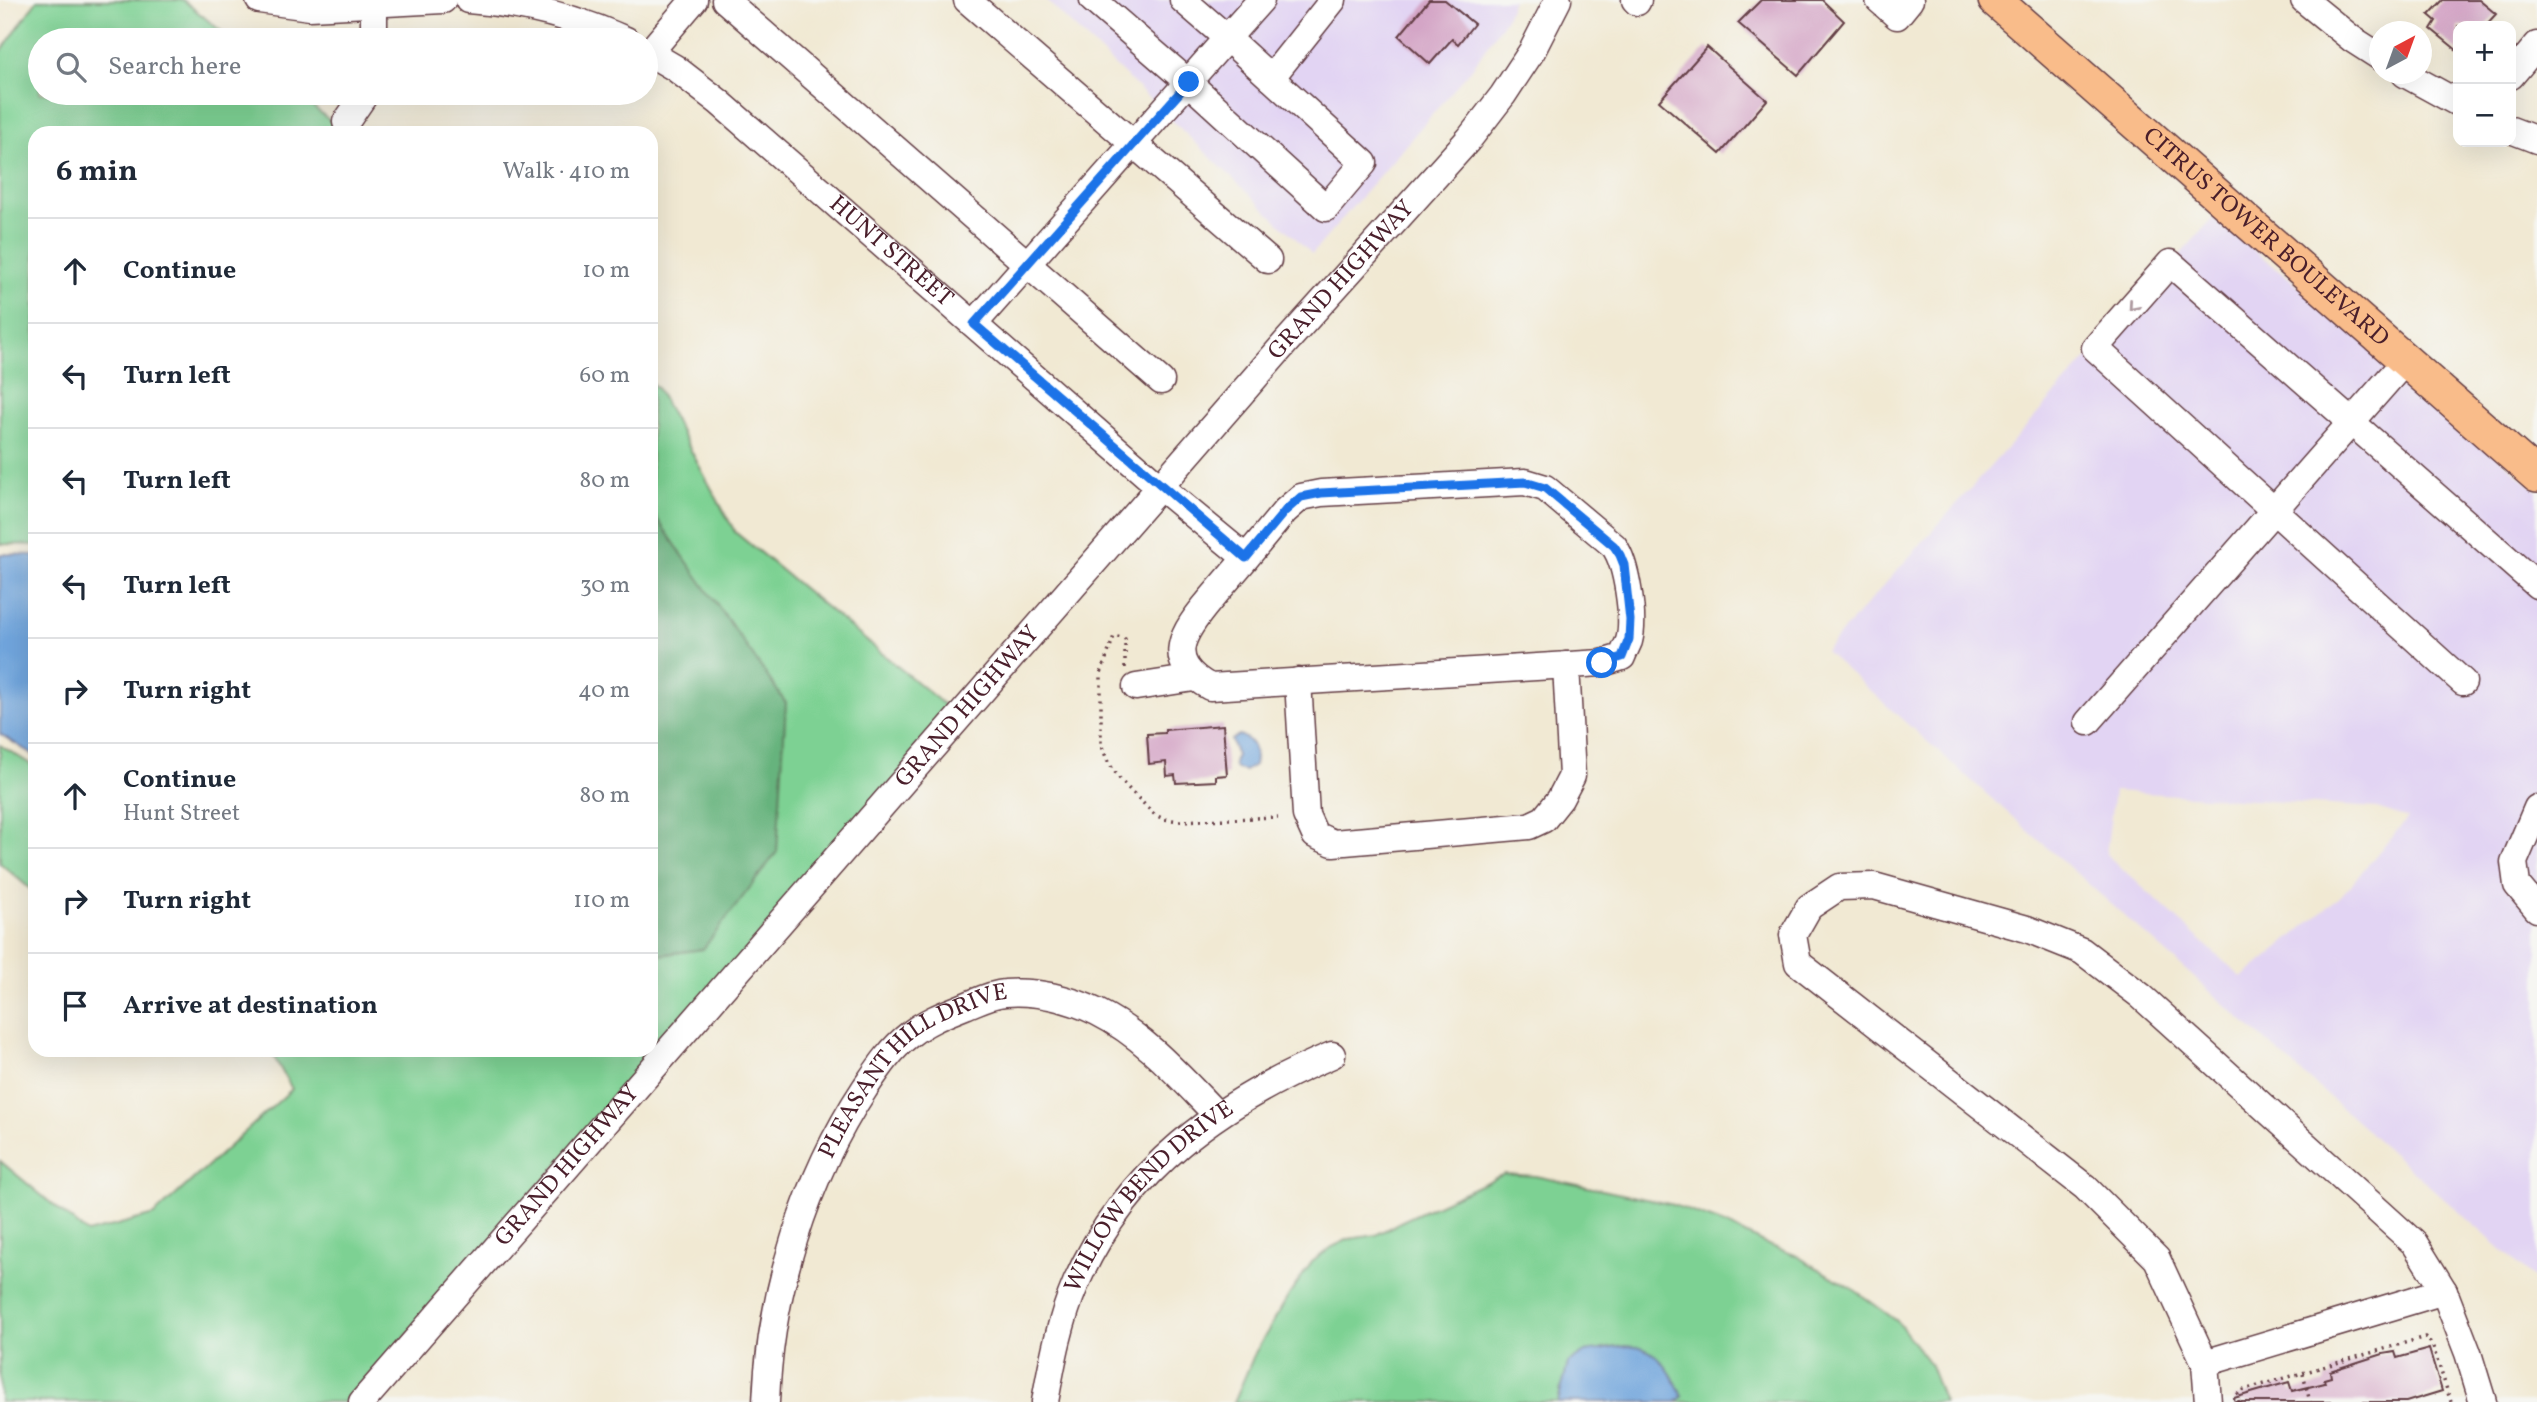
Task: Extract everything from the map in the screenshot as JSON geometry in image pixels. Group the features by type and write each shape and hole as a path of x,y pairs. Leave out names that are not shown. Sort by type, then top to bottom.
{"main road":[{"name":"CITRUS TOWER BOULEVARD","path":"1995,0 2537,476"}],"street":[{"path":"259,0 310,7 443,0"},
{"path":"468,0 524,6 599,28"},
{"path":"658,41 694,0"},
{"path":"725,0 1161,380"},
{"path":"968,0 1268,260"},
{"path":"1093,0 1189,82 1326,208 1363,163 1227,37 1183,0"},
{"path":"974,324 1261,0"},
{"path":"1271,78 1333,0"},
{"name":"GRAND HIGHWAY","path":"362,1402 1160,486 1469,139 1525,62 1558,0"},
{"path":"1879,0 1896,16 1910,0"},
{"path":"2304,0 2369,50"},
{"path":"374,3 374,28"},
{"path":"2516,70 2537,45"},
{"name":"HUNT STREET","path":"658,58 712,96 1246,558"},
{"path":"2423,84 2453,100"},
{"path":"346,122 358,105"},
{"path":"2516,132 2537,140"},
{"path":"2463,682 2095,348 2171,263 2537,585"},
{"path":"2088,722 2405,360"},
{"path":"1525,482 1545,488 1614,546 1624,565 1630,620 1629,639 1622,657 1602,663 1566,665 1210,687 1194,678 1183,664 1182,643 1189,625 1285,511 1301,497 1321,493 1525,482"},
{"path":"1298,681 1306,815 1315,835 1333,843 1529,826 1544,819 1560,799 1572,776 1566,665"},
{"path":"1130,682 1194,678"},
{"path":"2537,808 2514,862 2517,885 2537,909"},
{"path":"2208,1402 2205,1363 2157,1259 2085,1187 1798,963 1793,935 1810,907 1839,887 1874,886 2027,929 2082,951 2141,996 2415,1244 2444,1291 2483,1402"},
{"name":"PLEASANT HILL DRIVE","path":"766,1402 774,1321 786,1267 804,1213 830,1150 852,1109 883,1062 906,1037 925,1023 990,996 1005,993 1032,994 1067,1001 1096,1012 1125,1029 1155,1052 1217,1115"},
{"name":"WILLOW BEND DRIVE","path":"1045,1402 1064,1318 1076,1284 1121,1207 1150,1171 1185,1138 1217,1115 1285,1075 1332,1055"},
{"path":"2205,1363 2444,1291"}],"path":[{"path":"1130,682 1125,639 1114,636 1101,673 1101,744 1108,762 1122,782 1155,815 1179,821 1279,817"},
{"path":"2239,1402 2238,1394 2241,1391 2425,1337 2432,1344 2451,1402"},
{"path":"2302,1373 2310,1402"}],"shaded area":[{"path":"1046,0 1513,0 1505,20 1472,68 1312,254"},
{"path":"2213,218 2336,315 2537,491 2537,1281 1825,651","holes":["2114,791 2377,808 2408,818 2340,897 2242,978 2106,854"]}],"green space":[{"path":"37,0 183,0 217,28 28,28 28,105 311,105 333,126 28,126 28,545 0,544 0,53"},
{"path":"658,390 735,532 954,713 658,1051 658,955 703,949 661,526 658,521"},
{"path":"658,520 786,703 777,852 703,949 658,955"},
{"path":"0,745 28,763 28,887 0,863"},
{"path":"274,1057 652,1057 429,1312 344,1402 0,1402 0,1161 87,1233 154,1215 292,1089"},
{"path":"1504,1174 1535,1176 1674,1205 1795,1255 1856,1291 1897,1321 1929,1363 1944,1402 1676,1402 1682,1396 1626,1346 1603,1349 1561,1388 1558,1402 1234,1402 1255,1353 1312,1262 1332,1247 1349,1239 1376,1235"}],"water":[{"path":"0,554 28,555 28,752 0,734"},
{"path":"1239,735 1251,743 1255,755 1254,765 1245,771 1236,769 1234,764 1236,754 1231,740"},
{"path":"1626,1346 1644,1349 1657,1357 1672,1376 1682,1397 1676,1402 1558,1402 1568,1363 1585,1352"}],"building":[{"path":"1429,0 1445,0 1474,24 1458,44 1452,39 1430,64 1399,36"},
{"path":"1761,0 1822,0 1844,21 1798,75 1738,23"},
{"path":"2443,0 2479,0 2496,14 2490,21 2453,21 2453,47 2432,30 2436,21 2429,15"},
{"path":"1707,47 1767,100 1720,154 1659,101"},
{"path":"1223,725 1227,775 1216,776 1216,781 1176,783 1175,775 1167,776 1166,762 1149,764 1147,734"},
{"path":"2429,1349 2442,1391 2406,1402 2235,1402 2234,1398 2289,1382 2292,1391 2325,1383 2324,1379 2331,1377 2330,1371 2383,1354 2395,1352 2397,1358"}],"route":[{"path":"1189,82 974,324 1246,558 1285,511 1301,497 1321,493 1525,482 1545,488 1614,546 1624,565 1630,620 1629,639 1622,657 1602,663"}]}
